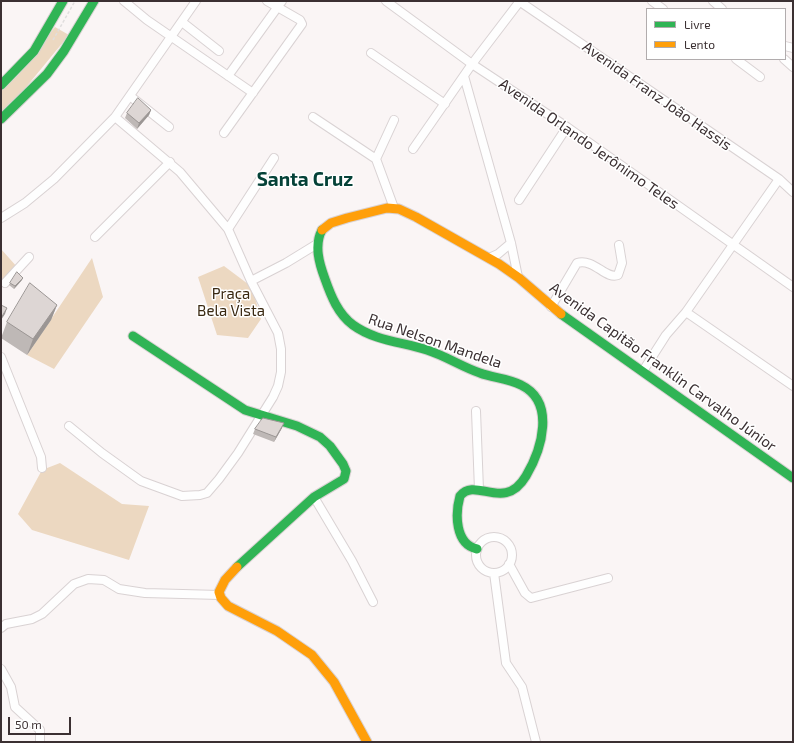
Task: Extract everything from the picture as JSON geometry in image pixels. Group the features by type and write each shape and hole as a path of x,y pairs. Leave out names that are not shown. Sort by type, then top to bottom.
{"street":[{"path":"1,85 34,51 63,1"},
{"path":"1,119 47,74 64,51 94,1"},
{"path":"124,1 147,20 253,93"},
{"path":"1,218 25,203 54,179 115,117 196,1"},
{"path":"224,133 302,24 300,20 280,4 267,1"},
{"name":"Avenida Orlando Jerônimo Teles","path":"386,1 472,64 567,127 793,287"},
{"path":"413,149 472,64 520,1"},
{"name":"Avenida Franz João Hassis","path":"520,1 779,179 793,192"},
{"path":"652,1 662,8"},
{"path":"713,1 722,6"},
{"path":"228,76 280,4"},
{"path":"182,22 219,51"},
{"path":"371,53 445,104"},
{"path":"737,60 760,77"},
{"path":"785,60 793,67"},
{"path":"464,76 512,243 518,277"},
{"path":"130,96 169,126"},
{"path":"69,426 102,453 141,481 182,496 191,497 207,493 219,479 238,453 278,386 282,359 278,333 251,281 228,229 195,189 170,162 115,117"},
{"path":"251,281 317,246 321,230 332,223 394,208 376,159 313,117"},
{"path":"376,159 394,120"},
{"path":"519,200 567,127"},
{"path":"228,229 274,158"},
{"path":"96,237 170,162"},
{"path":"643,371 666,335 686,312 779,179"},
{"name":"Avenida Capitão Franklin Carvalho Júnior","path":"394,208 426,222 489,258 518,277 551,307 793,478"},
{"path":"489,258 498,254 512,243"},
{"path":"551,307 577,263 588,262 611,276 618,275 622,263 619,245"},
{"name":"Rua Nelson Mandela","path":"317,246 328,293 342,316 352,324 367,334 378,338 429,351 479,373 518,383 528,389 538,400 543,414 542,436 526,475 516,489 507,494 479,490 463,493 457,502 458,529 461,538 468,546 477,549"},
{"path":"2,284 29,257"},
{"path":"686,312 793,386"},
{"path":"133,336 236,405 259,417 305,427 322,437 333,447 343,464 346,475 336,485 314,496 286,524 231,573 225,580 220,595"},
{"path":"1,357 41,457 42,468"},
{"path":"476,411 479,490"},
{"path":"314,496 352,560 373,602"},
{"path":"495,537 502,539 508,543 512,550 512,557 509,564 500,572 494,573 482,568 477,556 477,549 487,538 495,537"},
{"path":"509,564 525,593 531,598 608,578"},
{"path":"494,573 506,662 522,687 536,742"},
{"path":"1,628 6,624 32,619 42,614 74,584 88,579 104,580 118,589 145,593 220,595"},
{"path":"220,595 228,606 305,649 320,662 346,702 367,742"},
{"path":"1,669 11,687 15,706 40,730 40,742"}],"green space":[{"path":"55,27 69,35 13,103 1,112 1,90 18,75"},
{"path":"1,249 18,268 4,282 1,280"},
{"path":"92,258 103,297 54,369 27,355"},
{"name":"Praça Bela Vista","path":"224,266 252,287 261,319 248,338 217,335 198,277"},
{"path":"60,463 122,504 149,506 129,560 32,530 18,514 42,470"}],"building":[{"path":"138,98 151,110 139,123 127,113"},
{"path":"17,272 23,278 15,286 10,283"},
{"path":"30,283 57,305 33,339 7,322"},
{"path":"1,305 7,308 1,318"},
{"path":"263,418 284,423 276,437 255,429"}],"traffic: fast":[{"path":"1,85 34,51 63,1"},
{"path":"1,119 47,74 64,51 94,1"},
{"path":"322,230 318,242 318,254 323,273 339,310 353,325 370,335 418,347 441,355 480,373 506,379 521,385 532,393 539,403 543,427 541,440 532,465 518,487 509,492 500,493 474,490 467,491 460,496 457,511 458,527 464,541 477,549"},
{"path":"561,314 793,478"},
{"path":"133,336 245,410 297,426 320,437 330,446 343,464 346,471 344,479 314,497 237,567"}],"traffic: slow":[{"path":"322,230 331,223 347,218 387,208 399,209 499,264 519,278 561,314"},
{"path":"237,567 225,580 219,592 221,598 228,606 277,631 312,655 334,682 367,742"}],"district":[{"name":"Santa Cruz","path":"305,180"}]}
